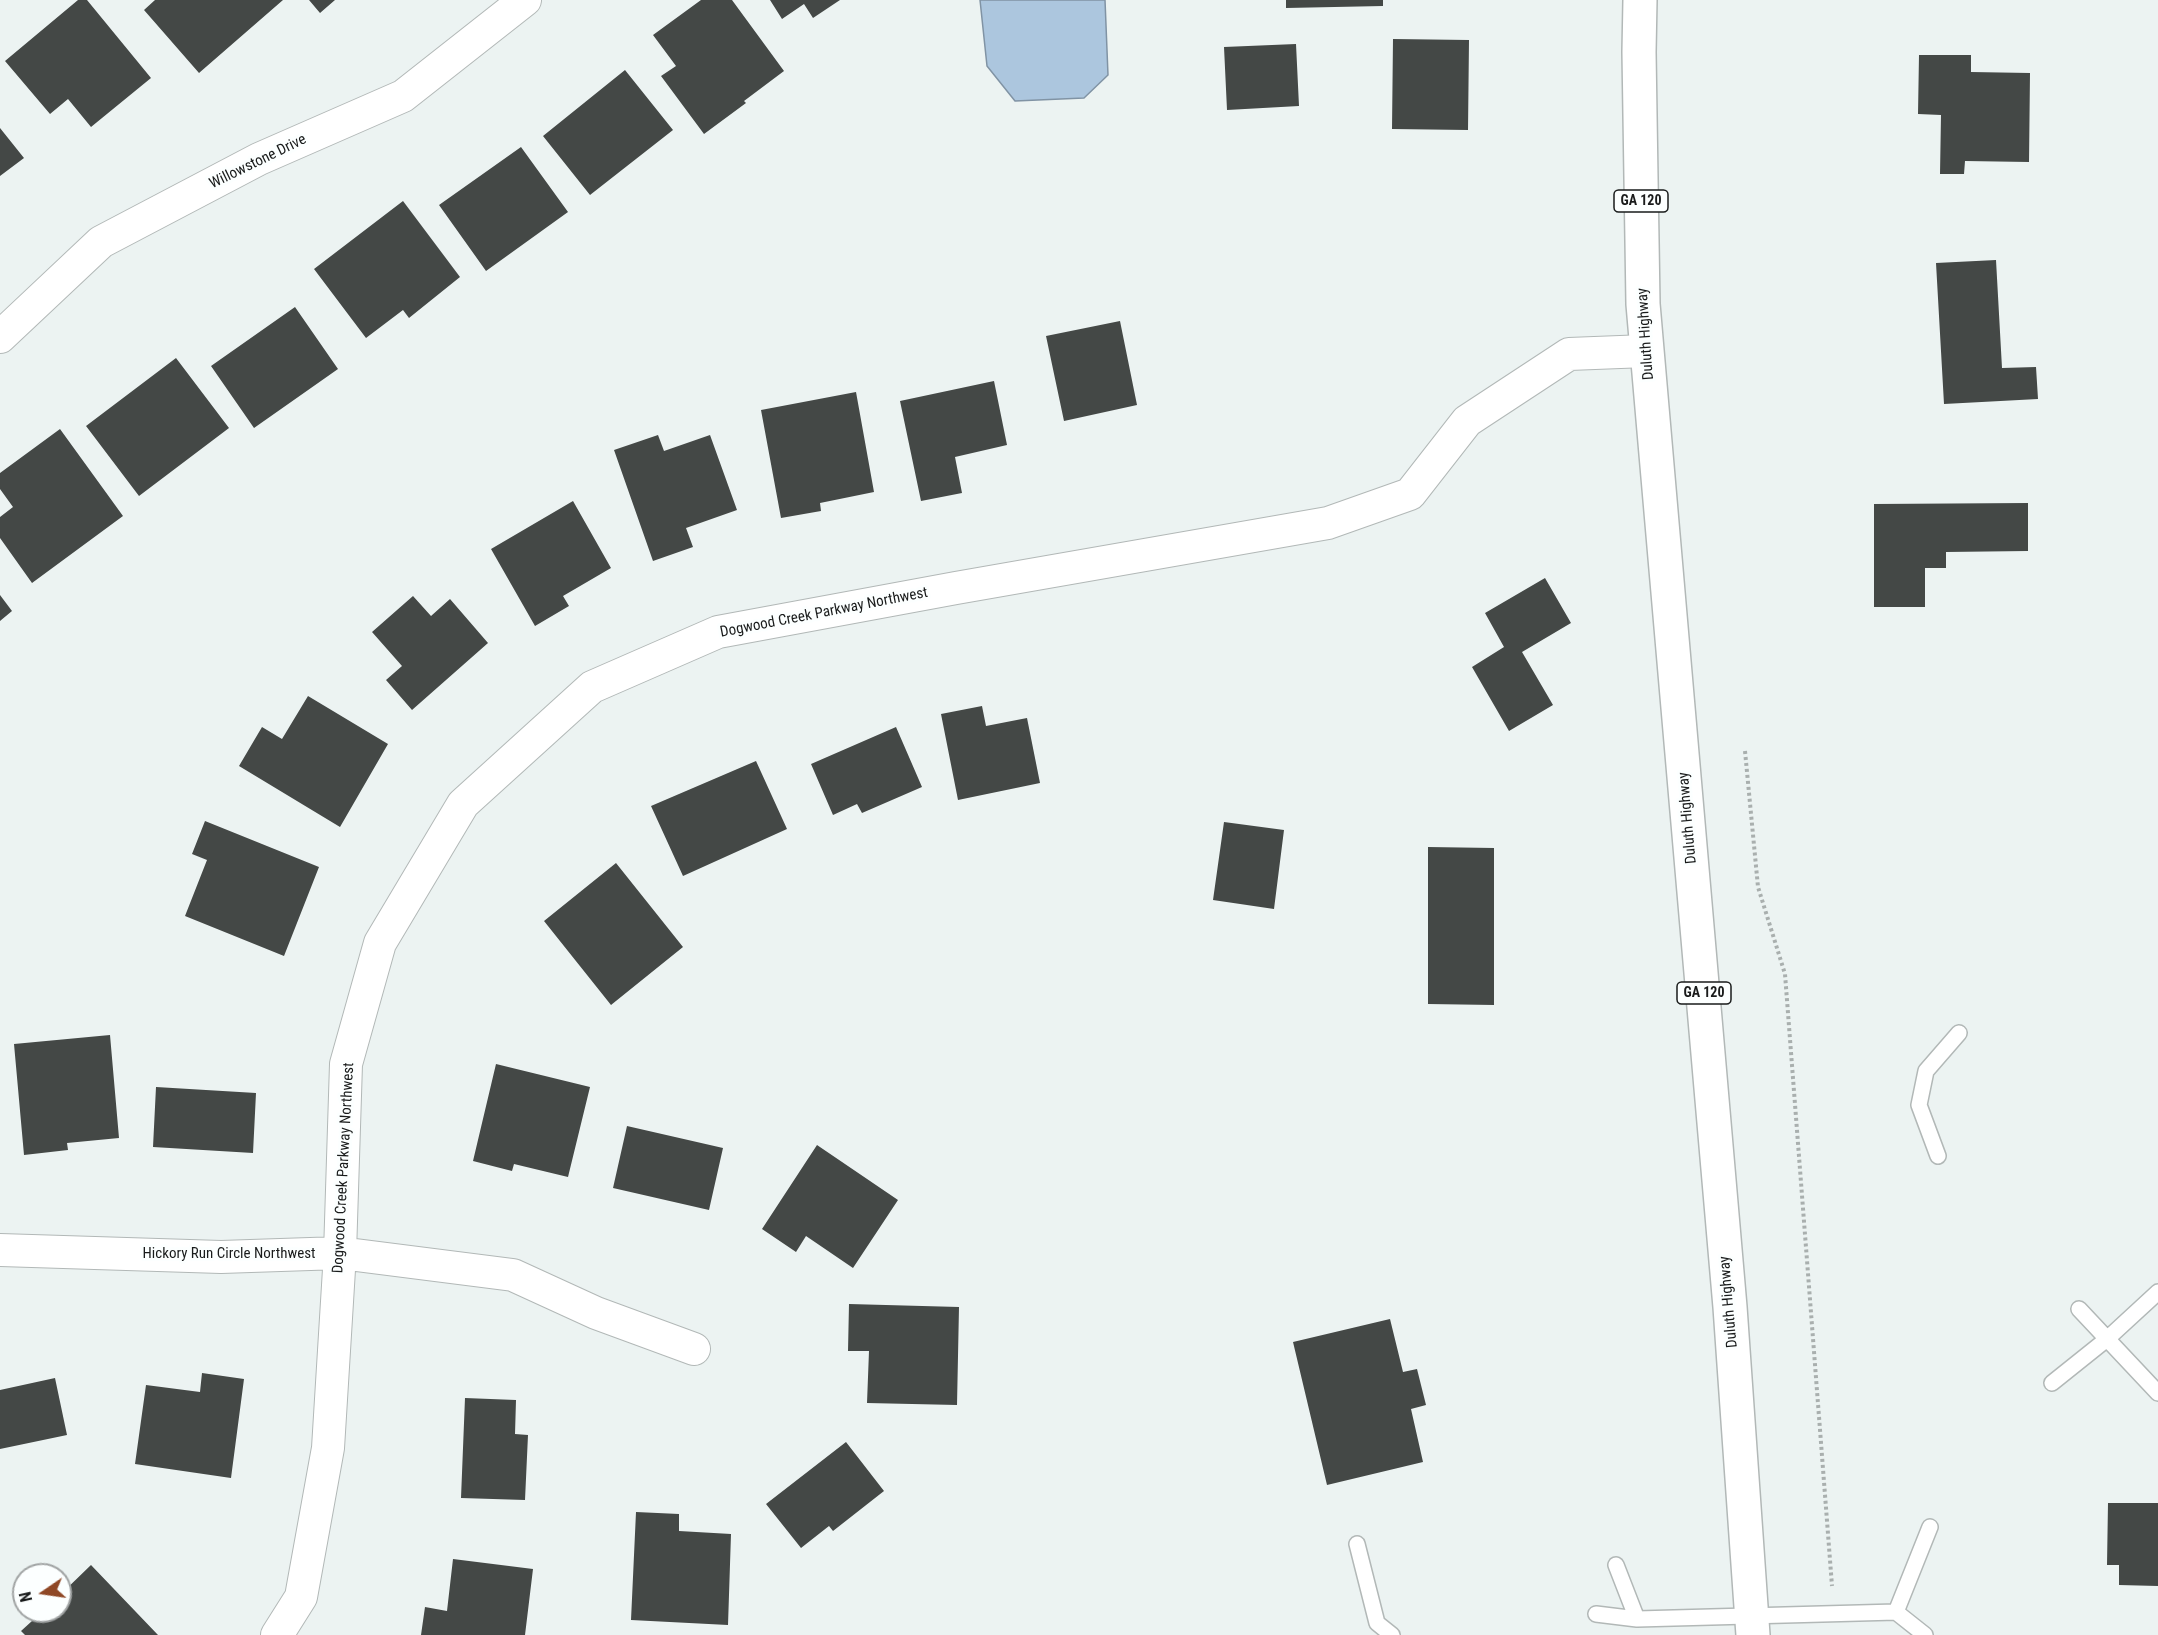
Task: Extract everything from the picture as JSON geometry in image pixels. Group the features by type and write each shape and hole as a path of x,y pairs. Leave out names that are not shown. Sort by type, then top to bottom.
{"main road":[{"name":"Duluth Highway","path":"1641,0 1639,52 1642,258 1646,351 1723,1223 1753,1626"}],"street":[{"name":"Willowstone Drive","path":"0,337 101,242 259,159 403,96 525,0"},
{"name":"Dogwood Creek Parkway Northwest","path":"277,1635 301,1597 328,1448 340,1253 346,1064 380,943 463,804 592,687 718,632 1328,523 1410,494 1467,421 1569,354 1646,351"},
{"name":"Hickory Run Circle Northwest","path":"0,1250 221,1257 340,1253 513,1275 596,1313 694,1349"}],"lane":[{"path":"1938,1156 1919,1106 1926,1071 1959,1033"},
{"path":"2052,1383 2158,1292"},
{"path":"2079,1309 2158,1394"},
{"path":"1896,1612 1930,1527"},
{"path":"1357,1544 1377,1623 1392,1635"},
{"path":"1616,1565 1637,1619"},
{"path":"1596,1614 1637,1619 1753,1626 1834,1613 1896,1612 1925,1635"}],"path":[{"path":"1744,751 1758,887 1785,974 1834,1613"}],"water":[{"path":"980,0 1105,0 1108,75 1084,98 1015,101 987,66"}],"building":[{"path":"78,0 87,0 151,78 91,127 68,99 50,114 5,61"},
{"path":"155,0 283,0 199,73 144,10"},
{"path":"309,0 335,0 320,13"},
{"path":"701,0 732,0 784,71 704,134 661,76 676,66 653,35"},
{"path":"770,0 840,0 813,18 804,4 782,19"},
{"path":"1286,0 1383,0 1383,6 1286,8"},
{"path":"1393,39 1469,40 1468,130 1392,129"},
{"path":"1296,44 1299,106 1227,110 1224,47"},
{"path":"1919,55 1971,55 1971,72 2030,73 2029,162 1965,161 1964,174 1940,174 1941,115 1918,114"},
{"path":"625,70 673,130 590,195 543,136"},
{"path":"0,128 24,158 0,176"},
{"path":"521,147 568,212 486,271 439,205"},
{"path":"403,201 460,277 409,318 403,310 366,338 314,269"},
{"path":"1996,260 2002,368 2036,367 2038,399 1944,404 1936,263"},
{"path":"295,307 338,369 254,428 211,366"},
{"path":"1120,321 1137,405 1064,421 1046,336"},
{"path":"176,358 229,428 139,496 86,426"},
{"path":"994,381 1007,445 955,457 962,493 921,501 900,401"},
{"path":"856,392 874,492 820,503 821,511 781,518 761,410"},
{"path":"60,429 123,516 32,583 0,538 0,517 13,507 0,489 0,473"},
{"path":"658,435 664,451 710,435 737,510 686,528 693,547 653,561 614,450"},
{"path":"573,501 611,568 563,596 569,606 535,626 491,549"},
{"path":"2028,503 2028,551 1946,552 1946,568 1925,568 1925,607 1874,607 1874,504"},
{"path":"1545,578 1571,623 1522,652 1553,705 1509,731 1472,667 1504,647 1485,613"},
{"path":"0,595 12,611 0,621"},
{"path":"413,596 431,616 450,599 488,643 412,710 386,680 402,666 372,632"},
{"path":"308,696 388,744 340,827 239,766 262,727 282,739"},
{"path":"982,706 986,726 1027,718 1040,783 958,800 941,714"},
{"path":"896,727 922,787 862,813 857,804 833,815 811,764"},
{"path":"756,761 787,829 683,876 651,806"},
{"path":"205,821 319,867 284,956 185,916 207,860 192,854"},
{"path":"1224,822 1284,830 1274,909 1213,900"},
{"path":"1428,847 1494,848 1494,1005 1428,1004"},
{"path":"616,863 683,947 611,1005 544,921"},
{"path":"110,1035 119,1138 67,1143 68,1150 24,1155 14,1044"},
{"path":"496,1064 590,1087 568,1177 514,1164 512,1171 473,1161"},
{"path":"156,1087 256,1093 253,1153 153,1147"},
{"path":"627,1126 723,1148 709,1210 613,1188"},
{"path":"817,1145 898,1200 853,1268 806,1236 796,1252 762,1229"},
{"path":"849,1304 959,1307 957,1405 867,1403 869,1351 848,1351"},
{"path":"1390,1319 1403,1372 1417,1369 1426,1405 1411,1409 1423,1462 1327,1485 1293,1342"},
{"path":"202,1373 244,1379 231,1478 135,1464 146,1385 200,1392"},
{"path":"55,1378 67,1435 0,1449 0,1390"},
{"path":"465,1398 516,1400 515,1434 528,1435 525,1500 461,1498"},
{"path":"846,1442 884,1491 833,1531 829,1526 801,1548 766,1504"},
{"path":"2108,1503 2158,1503 2158,1586 2119,1585 2119,1565 2107,1565"},
{"path":"636,1512 679,1514 679,1531 731,1534 728,1625 631,1620"},
{"path":"453,1559 533,1569 525,1635 421,1635 425,1607 447,1611"},
{"path":"91,1565 158,1635 25,1635 21,1631 30,1623 72,1623 72,1583"}]}
